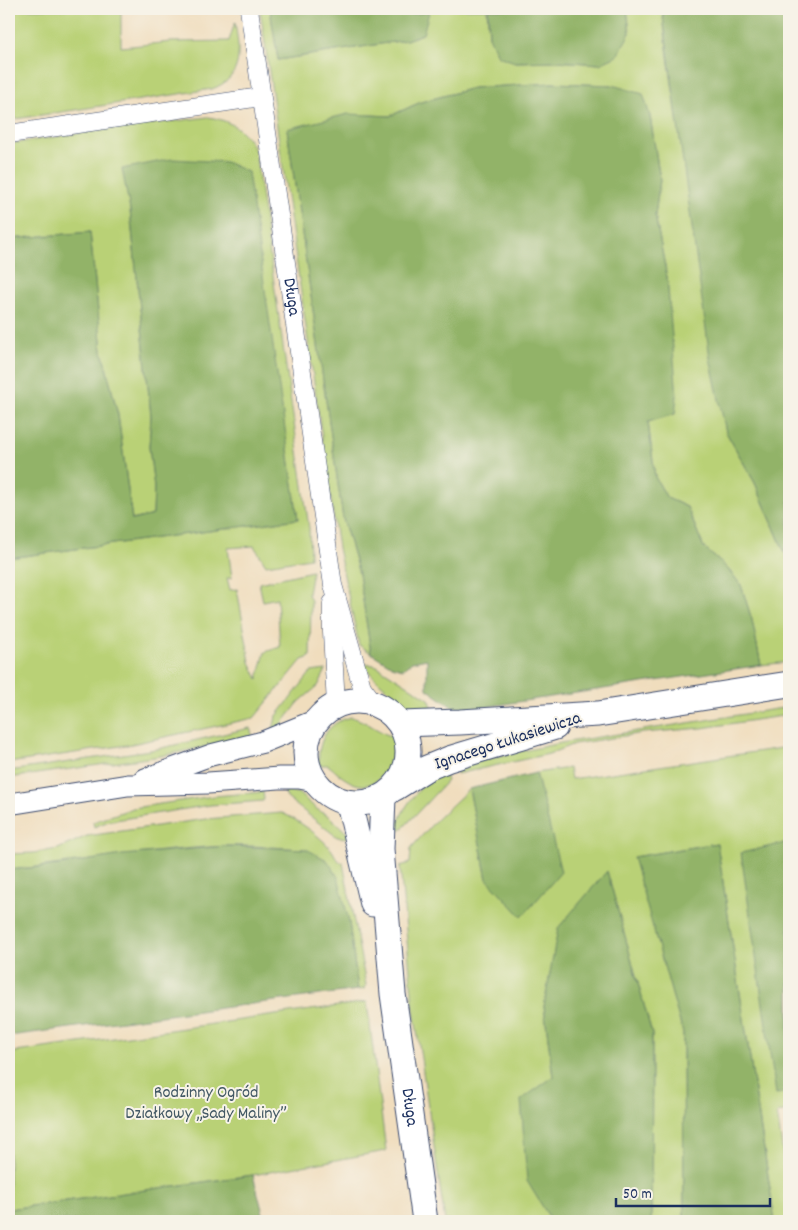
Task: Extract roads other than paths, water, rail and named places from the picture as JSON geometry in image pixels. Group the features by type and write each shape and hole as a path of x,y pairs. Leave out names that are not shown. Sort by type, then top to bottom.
{"main road":[{"name":"Ignacego Łukasiewicza","path":"400,724 598,714 789,684"},
{"path":"348,701 374,703 393,715 408,740 409,758 403,776 388,794 363,804 349,803 336,799 324,791 315,781 307,764 308,736 326,713 348,701"},
{"name":"Ignacego Łukasiewicza","path":"388,794 427,768 449,759 598,714"},
{"name":"Długa","path":"388,794 381,849 393,994 425,1221"},
{"name":"Długa","path":"349,803 393,994"}],"street":[{"name":"Długa","path":"249,9 333,585"},
{"path":"9,134 261,97"},
{"path":"333,585 362,687 374,703"},
{"path":"128,785 211,755 263,742 326,713 332,632 333,585"},
{"path":"9,804 128,785 208,783 279,778 299,778 315,781"}],"park label":[{"name":"Rodzinny Ogród Działkowy „Sady Maliny”","path":"206,1103"}]}
